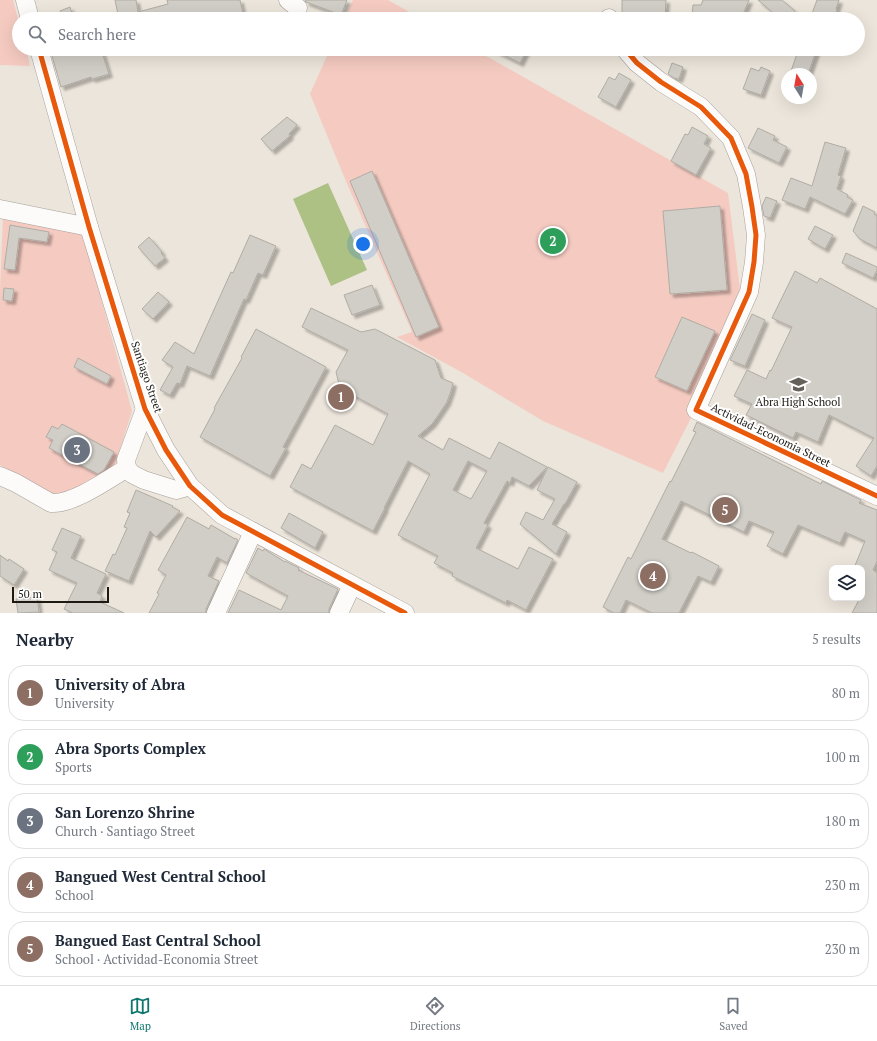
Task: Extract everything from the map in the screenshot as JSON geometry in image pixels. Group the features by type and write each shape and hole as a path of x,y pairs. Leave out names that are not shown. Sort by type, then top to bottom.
{"street":[{"path":"25,0 28,12"},
{"name":"Santiago Street","path":"41,56 89,227 145,409 166,450 190,486 222,515 405,613"},
{"name":"Actividad-Economia Street","path":"631,56 637,63 662,82 701,107 731,138 746,174 756,235 750,292 696,410 877,496"},
{"path":"0,209 89,227"},
{"path":"145,409 126,460 127,468 132,474 144,480 176,490 190,486"},
{"path":"0,476 16,483 51,503 56,503 84,493 127,468"},
{"path":"216,613 253,532"},
{"path":"339,613 352,584"}],"shaded area":[{"path":"0,0 13,0 16,12 12,12 12,56 28,56 30,66 0,65"},
{"path":"353,0 388,0 409,12 347,12"},
{"path":"327,56 486,56 728,193 740,289 692,416 663,473 543,421 463,373 397,337 412,332 345,179 310,94"},
{"path":"328,183 367,270 331,286 293,199"},
{"path":"3,216 82,229 132,411 112,475 59,501 0,465 0,290"}],"building":[{"path":"115,0 136,0 138,12 118,12"},
{"path":"167,0 240,0 243,12 138,12 168,4"},
{"path":"305,0 347,0 342,12 333,12 306,2"},
{"path":"622,0 666,0 665,12 622,12"},
{"path":"703,0 749,0 744,12 692,12 693,5 701,5"},
{"path":"758,0 782,0 795,11 795,12 772,12"},
{"path":"817,0 839,0 836,12 813,12"},
{"path":"70,7 72,12 60,12"},
{"path":"52,56 103,56 109,74 92,79 91,77 61,87"},
{"path":"506,56 524,56 520,63"},
{"path":"796,56 814,56 810,68 792,68"},
{"path":"672,63 683,67 679,79 668,74"},
{"path":"761,67 770,71 761,95 743,89 751,68 759,71"},
{"path":"619,73 631,80 616,107 598,97 609,77 615,80"},
{"path":"287,117 297,125 289,134 290,136 272,151 261,139"},
{"path":"692,127 708,136 704,144 711,148 696,175 671,161 685,134 688,135"},
{"path":"758,128 775,136 773,140 787,147 779,163 748,148"},
{"path":"825,142 846,148 838,175 841,176 837,189 848,195 847,197 853,200 845,214 810,197 805,209 782,200 791,178 812,186"},
{"path":"372,171 439,327 416,337 350,181"},
{"path":"766,197 777,201 770,218 764,216 762,206"},
{"path":"720,206 727,290 670,294 663,211"},
{"path":"863,206 875,212 874,214 877,216 877,248 860,239 853,231"},
{"path":"10,225 49,232 47,242 19,238 15,270 4,269"},
{"path":"815,226 833,235 825,249 808,239"},
{"path":"250,235 276,246 263,275 258,273 246,300 244,299 210,376 187,366 180,384 177,383 170,395 160,390 173,367 162,360 175,342 194,354 231,272 233,273"},
{"path":"149,237 162,252 161,253 165,258 155,266 138,247"},
{"path":"846,253 877,267 873,278 842,263"},
{"name":"Abra High School","path":"795,271 817,283 820,278 877,309 877,466 871,476 856,466 874,438 829,415 818,442 796,432 793,438 746,415 752,404 734,396 747,370 766,379 770,370 771,371 792,327 772,318"},
{"path":"372,285 380,305 352,315 344,295"},
{"path":"4,288 14,289 12,301 3,300"},
{"path":"158,292 169,302 153,319 142,309"},
{"path":"311,308 361,332 375,329 435,360 441,378 453,383 447,402 432,424 418,436 443,450 449,438 490,459 499,442 547,467 529,486 512,477 510,483 507,481 484,523 488,525 476,548 518,569 529,547 553,559 526,610 507,600 506,603 452,576 453,573 434,563 438,556 398,535 430,474 408,461 373,531 290,487 302,464 311,469 335,425 373,445 388,414 340,388 336,372 348,350 302,327","holes":["468,461 487,471 471,499 453,490"]},
{"path":"752,314 765,320 745,366 730,360"},
{"path":"682,317 715,331 687,391 655,377"},
{"path":"256,329 326,367 283,447 286,448 270,476 200,437"},
{"path":"78,358 111,376 107,384 74,367"},
{"path":"697,422 821,484 822,481 861,500 859,503 877,510 877,561 873,570 877,573 877,613 852,613 858,601 865,601 865,565 855,565 865,541 845,532 840,543 798,525 783,554 767,546 774,532 749,521 744,532 681,501 662,539 719,566 711,582 698,576 679,613 652,613 626,600 620,613 614,613 603,607 628,557 631,559 670,481 671,482 696,432 693,431"},
{"path":"62,424 114,452 104,470 98,474 49,448 53,440 46,437 52,426 58,429"},
{"path":"548,467 577,482 552,524 567,532 556,554 520,524 526,512 543,520 555,499 537,490"},
{"path":"136,490 173,506 172,507 180,511 156,537 150,531 129,581 105,571 113,554 115,555 127,528 124,527 130,513 127,512"},
{"path":"289,513 323,532 315,548 281,528"},
{"path":"187,517 209,529 211,525 238,540 227,563 217,557 208,576 219,581 206,609 206,613 149,613 159,594 157,593 166,575 158,570"},
{"path":"62,528 81,536 71,558 106,574 97,593 102,596 100,602 124,613 73,613 64,609 77,583 49,570 57,552 52,550"},
{"path":"258,548 263,551 264,549 285,562 299,568 298,570 338,589 329,609 329,613 228,613 239,590 281,610 288,596 246,573"},
{"path":"0,555 24,569 14,585 0,576"},
{"path":"37,597 39,612 18,613 16,599"}],"cycle path":[{"path":"41,56 89,227 145,409 166,450 190,486 222,515 405,613"},
{"path":"631,56 637,63 661,82 701,107 731,138 746,174 756,235 754,262 749,292 696,410 877,496"}],"place":[{"name":"Abra Sports Complex","path":"553,241"},
{"name":"Abra High School","path":"798,384"},
{"name":"University of Abra","path":"341,397"},
{"name":"San Lorenzo Shrine","path":"77,450"},
{"name":"Bangued East Central School","path":"725,510"},
{"name":"Bangued West Central School","path":"653,576"}]}
